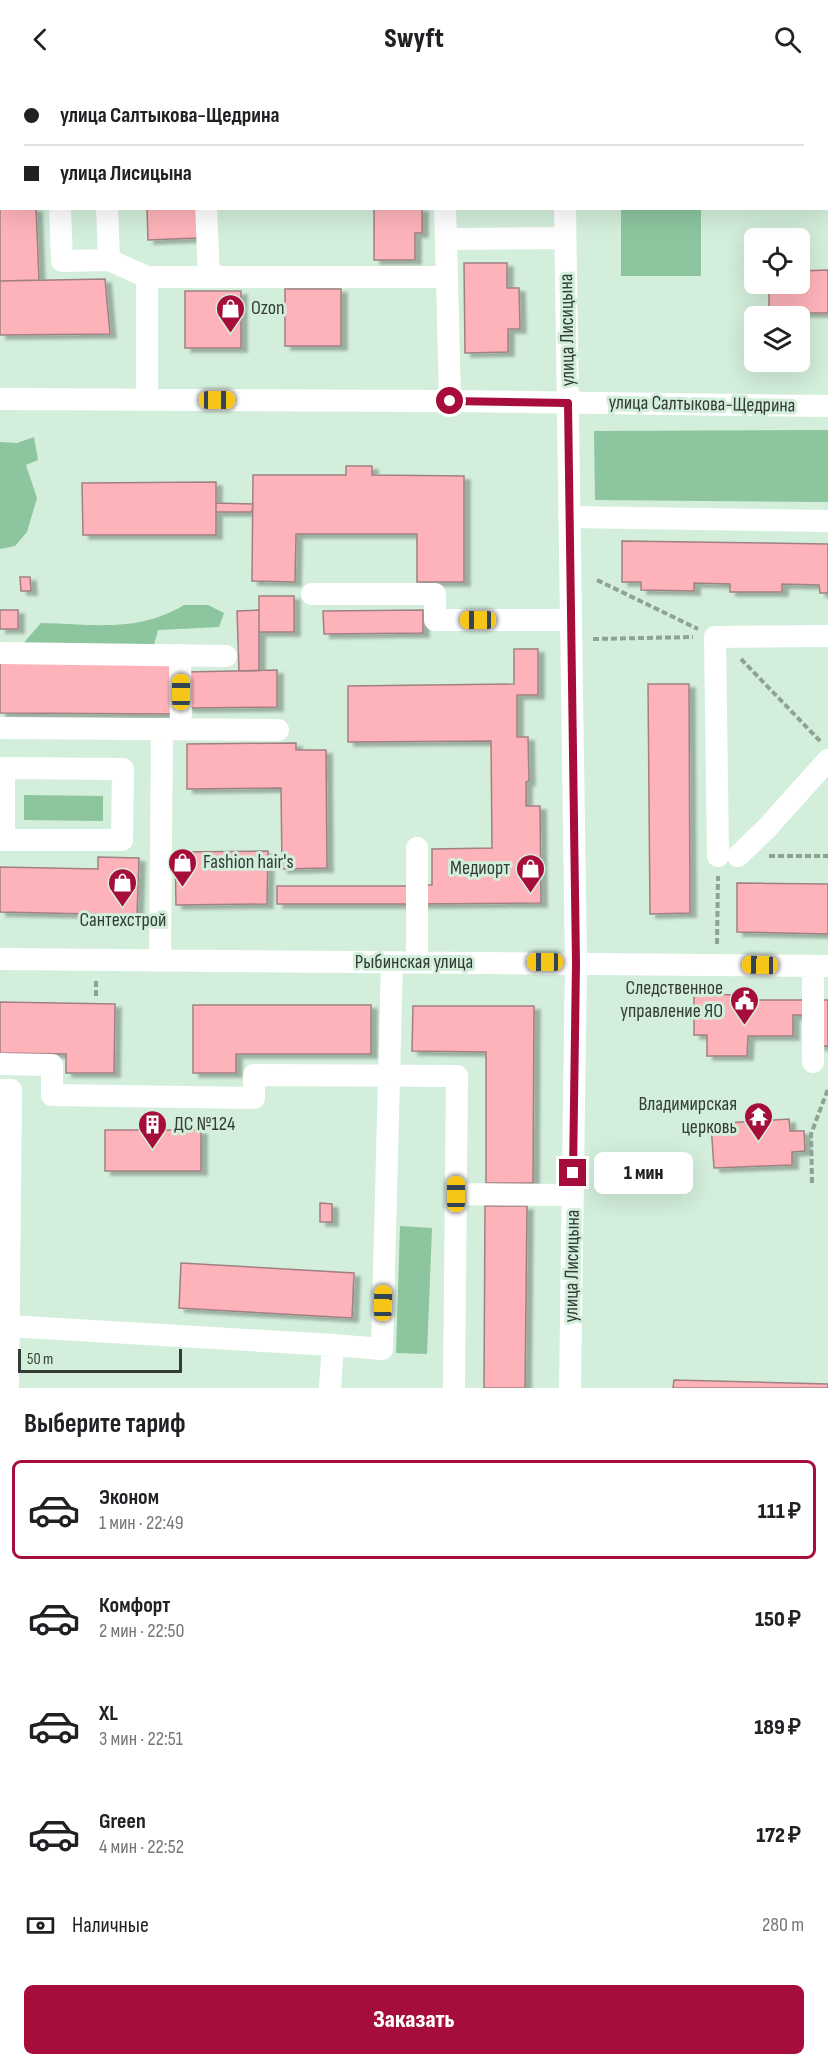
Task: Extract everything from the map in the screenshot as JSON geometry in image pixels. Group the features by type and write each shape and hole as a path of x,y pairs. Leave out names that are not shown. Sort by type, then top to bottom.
{"street":[{"path":"60,210 62,261 109,260 147,277 447,278"},
{"path":"107,210 109,260"},
{"path":"206,210 208,277"},
{"path":"445,210 450,401"},
{"name":"улица Лисицына","path":"565,210 576,963 570,1388"},
{"path":"446,239 565,238"},
{"path":"147,277 147,400"},
{"name":"улица Салтыкова-Щедрина","path":"0,399 450,401 828,406"},
{"path":"569,517 828,521"},
{"path":"312,594 435,594 435,620 571,620"},
{"path":"728,856 715,637 828,636"},
{"path":"0,653 226,656"},
{"path":"160,961 172,729 180,656"},
{"path":"0,728 278,730"},
{"path":"728,856 767,828 828,760"},
{"path":"4,768 123,769 122,840 2,840 4,768"},
{"path":"417,848 417,962"},
{"name":"Рыбинская улица","path":"0,959 820,966"},
{"path":"8,1326 382,1349 392,962"},
{"path":"813,1062 820,966"},
{"path":"0,1064 52,1065 52,1095 254,1098 254,1075 457,1076 454,1388"},
{"path":"0,1090 11,1090 4,1285 8,1326 8,1388"},
{"path":"456,1194 573,1195"},
{"path":"330,1388 333,1345"}],"path":[{"path":"597,580 715,637 739,657 828,749"},
{"path":"717,964 728,856 828,856"},
{"path":"812,1183 811,1134 828,1089"}],"green space":[{"path":"621,210 701,210 701,276 621,276"},
{"path":"828,430 828,502 595,500 594,431"},
{"path":"34,437 38,460 26,465 37,498 27,532 15,546 0,549 0,442 17,443"},
{"path":"184,605 208,605 224,613 219,627 158,630 149,664 20,647 41,623 115,625 132,623 150,620"},
{"path":"24,795 103,796 103,821 24,820"},
{"path":"400,1226 432,1228 427,1354 396,1353"}],"building":[{"path":"0,210 36,210 39,280 0,281"},
{"path":"147,210 196,210 197,238 148,240"},
{"path":"374,210 422,210 422,233 415,233 415,260 374,260"},
{"path":"464,263 507,263 507,288 519,288 520,329 508,329 508,352 465,353"},
{"path":"828,270 828,313 810,313 810,306 769,306 769,294 810,294 810,271"},
{"path":"105,279 110,334 0,335 0,281"},
{"path":"285,289 341,289 341,346 285,346"},
{"path":"185,291 241,291 241,348 185,348"},
{"path":"346,466 372,466 372,475 464,476 464,582 417,582 417,534 296,534 295,582 252,581 253,475 346,475"},
{"path":"216,482 216,535 83,535 82,483"},
{"path":"216,503 253,504 252,512 216,512"},
{"path":"622,541 828,544 828,593 820,593 819,585 782,584 782,592 730,592 730,584 694,583 694,591 641,590 641,582 622,582"},
{"path":"20,577 30,577 31,591 21,591"},
{"path":"259,596 294,596 294,632 259,632"},
{"path":"0,610 18,610 18,629 0,629"},
{"path":"259,610 259,671 239,671 237,611"},
{"path":"423,610 423,633 324,634 323,611"},
{"path":"514,649 538,649 538,695 517,695 517,737 528,737 529,781 526,782 526,806 540,806 541,903 417,904 417,885 432,885 432,849 492,848 491,741 348,742 348,686 514,684"},
{"path":"0,663 173,664 173,714 0,713"},
{"path":"277,670 277,707 187,708 186,672"},
{"path":"648,684 689,684 690,913 650,914"},
{"path":"296,743 296,750 326,750 327,868 282,869 281,788 187,789 187,744"},
{"path":"268,851 267,904 176,905 175,852"},
{"path":"98,857 139,858 137,915 0,912 0,867 98,869"},
{"path":"737,883 828,884 828,934 737,932"},
{"path":"277,886 417,886 417,904 277,904"},
{"name":"Следственное управление ЯО","path":"694,994 740,995 740,1000 807,1000 807,1015 793,1015 793,1036 748,1036 747,1056 707,1056 707,1035 694,1035"},
{"path":"819,1000 828,1000 828,1046 819,1046"},
{"path":"0,1002 115,1004 114,1073 66,1073 66,1054 0,1053"},
{"path":"193,1005 371,1005 371,1054 236,1054 236,1073 193,1073"},
{"path":"413,1006 534,1006 533,1183 486,1183 486,1052 412,1051"},
{"name":"Владимирская церковь","path":"789,1119 790,1131 804,1131 805,1151 792,1152 792,1165 714,1168 711,1124"},
{"name":"ДС №124","path":"105,1130 201,1130 201,1171 105,1171"},
{"path":"320,1203 332,1204 332,1222 320,1222"},
{"path":"485,1206 527,1206 525,1388 484,1388"},
{"path":"181,1263 354,1273 352,1318 179,1308"},
{"path":"674,1380 828,1384 828,1388 673,1388"}],"place":[{"name":"Ozon","path":"230,334"},
{"name":"Fashion hair's","path":"182,888"},
{"name":"Медиорт","path":"531,894"},
{"name":"Сантехстрой","path":"123,908"},
{"name":"Следственное управление ЯО","path":"744,1026"},
{"name":"Владимирская церковь","path":"758,1142"},
{"name":"ДС №124","path":"153,1150"}],"route":[{"path":"450,401 568,403 576,963 573,1173"}]}
